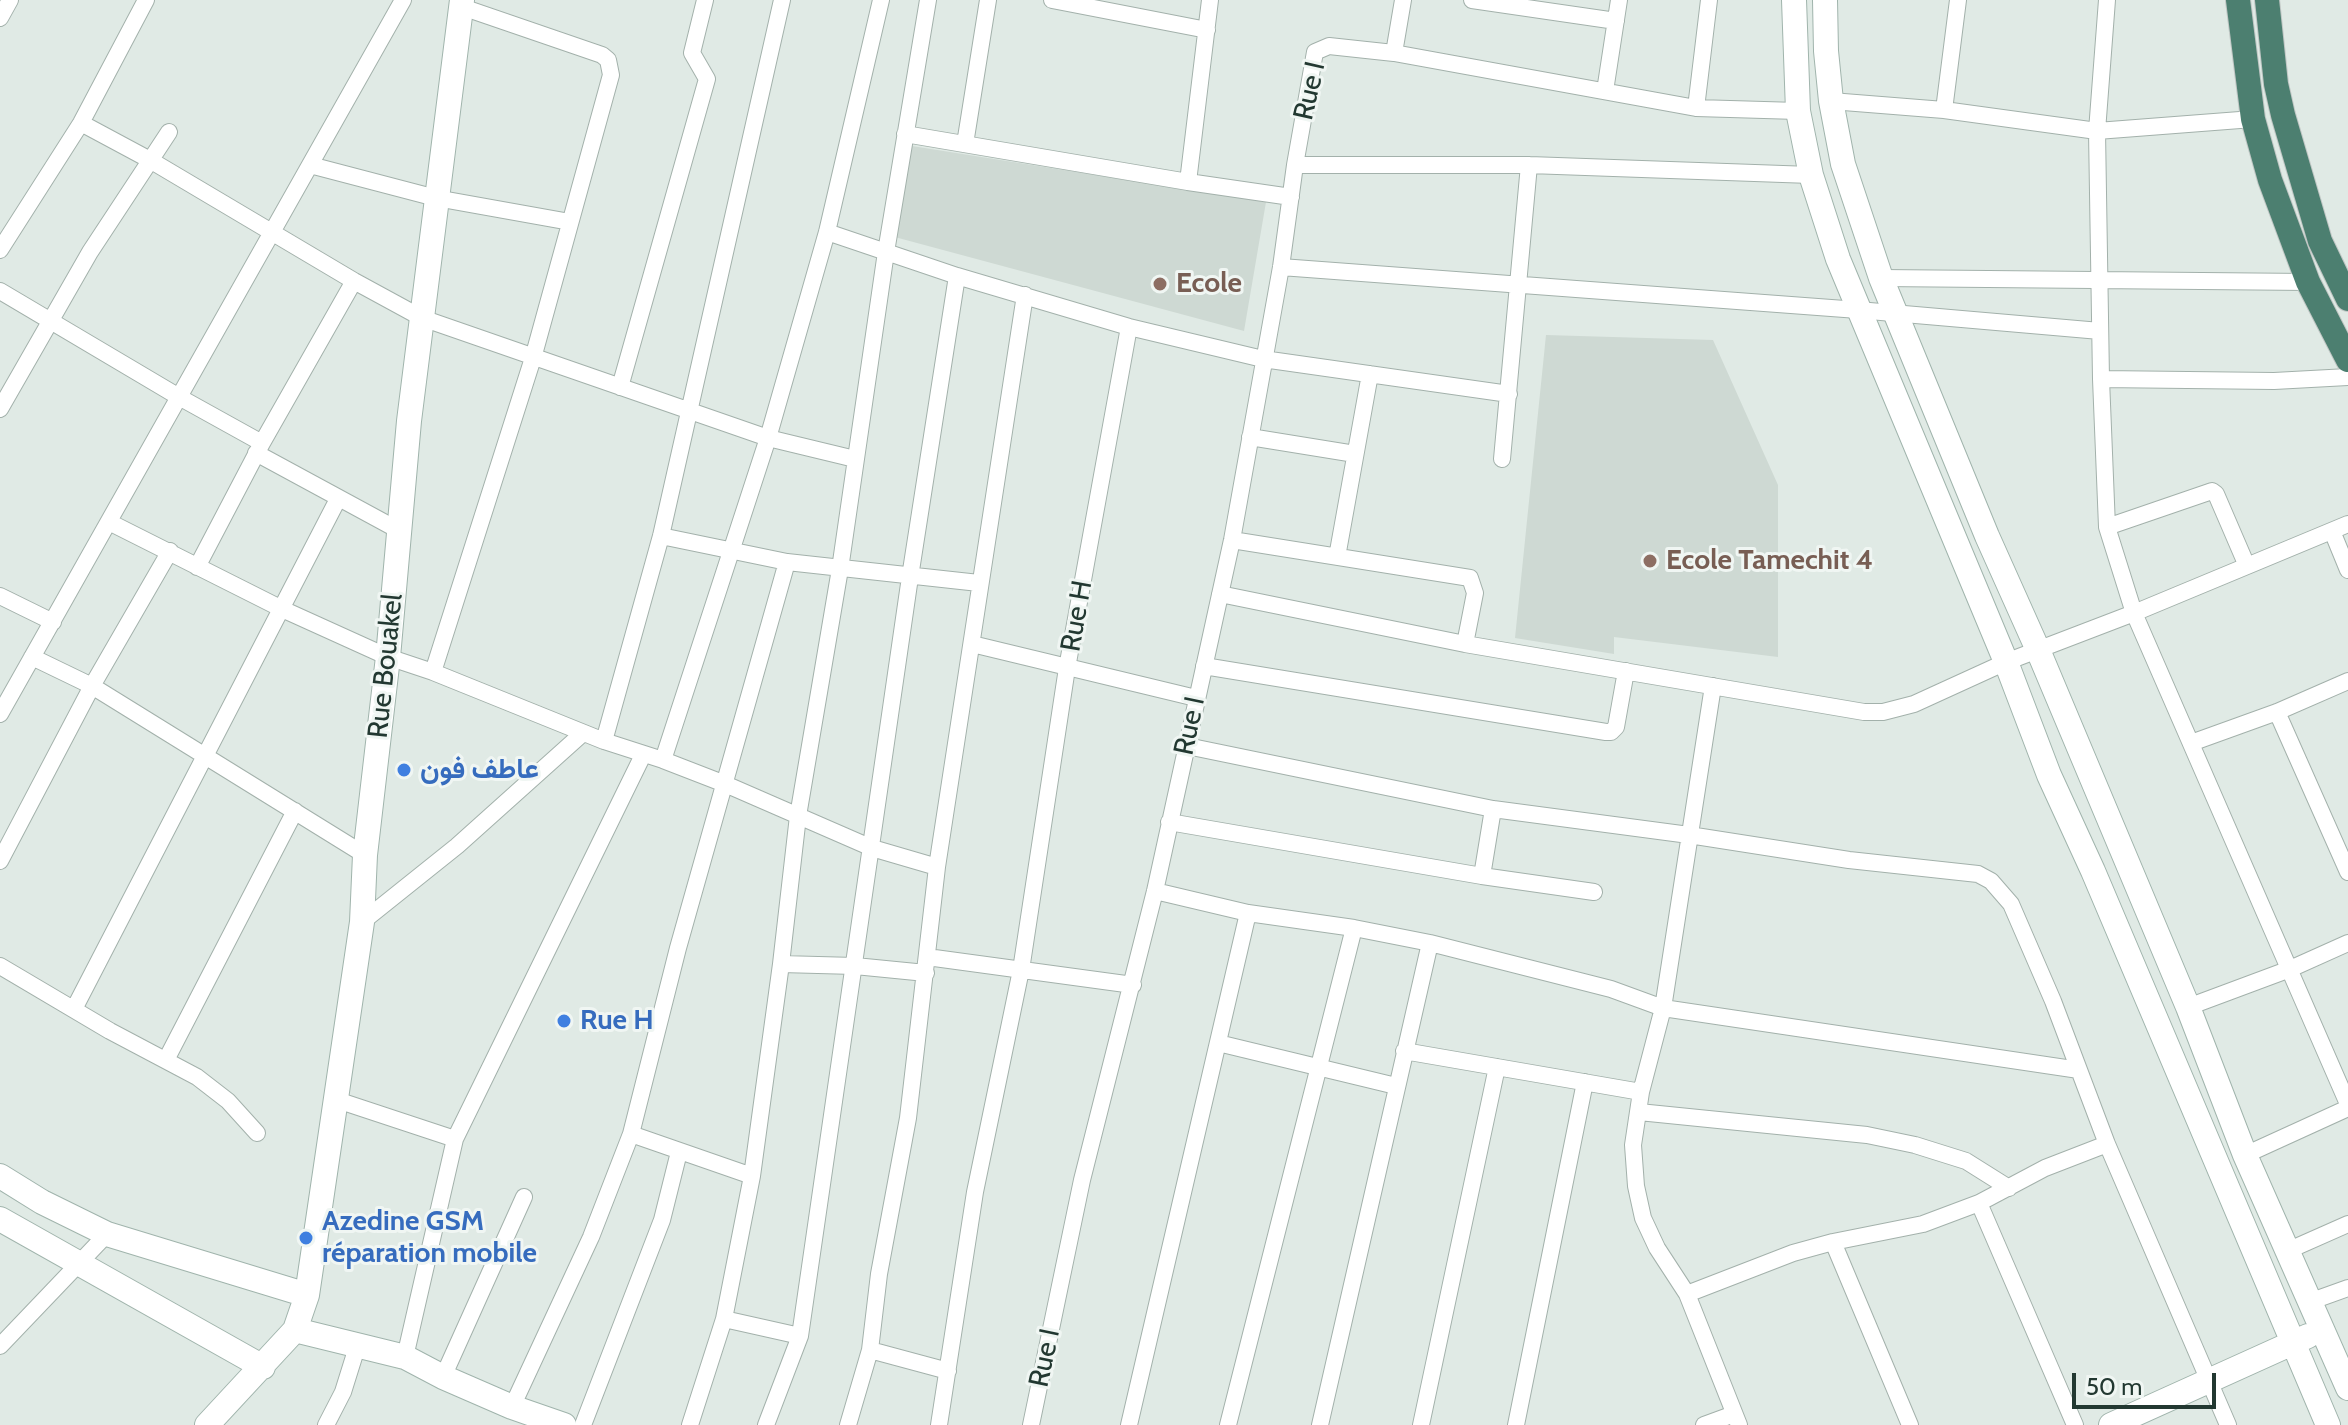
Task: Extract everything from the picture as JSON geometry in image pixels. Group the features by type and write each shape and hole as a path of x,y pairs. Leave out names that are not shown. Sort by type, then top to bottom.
{"highway":[{"path":"2238,0 2253,119 2270,180 2308,282 2348,360"},
{"path":"2267,0 2276,84 2283,115 2320,241 2348,299"}],"main road":[{"path":"1794,0 1798,111 1811,175 1838,259 2006,662 2049,775 2328,1425"},
{"path":"1825,0 1831,101 1849,184 1881,278 1987,536 2188,1007 2245,1155 2321,1331 2345,1374"},
{"name":"Rue Bouakel","path":"295,1330 307,1295 362,922 365,855 422,318 462,4"},
{"path":"0,1176 42,1202 107,1234 307,1295"},
{"path":"0,1219 263,1367"},
{"path":"207,1425 295,1330 405,1357 512,1407 564,1425"},
{"path":"2111,1425 2321,1331"}],"street":[{"path":"0,18 10,0"},
{"path":"0,250 81,123 146,0"},
{"path":"0,714 403,0"},
{"path":"620,387 707,79 692,53 705,0"},
{"path":"604,741 661,536 782,0"},
{"path":"663,760 768,438 827,232 881,0"},
{"path":"690,1425 724,1319 752,1176 798,816 840,569 886,252 928,0"},
{"path":"965,144 988,0"},
{"path":"1052,0 1207,30"},
{"path":"1188,182 1210,0"},
{"path":"1403,0 1394,53 1696,108 1798,111"},
{"path":"1472,0 1616,21"},
{"path":"1605,91 1619,0"},
{"path":"1696,108 1709,0"},
{"path":"1944,110 1958,0"},
{"path":"2107,0 2097,131 2107,527 2134,613 2348,1106 2245,1155"},
{"path":"433,672 533,358 611,75 608,60 602,55 462,4"},
{"name":"Rue I","path":"1031,1425 1082,1180 1133,985 1232,540 1281,267 1315,52 1329,46 1394,53"},
{"path":"1831,101 1944,110 2097,131 2253,119"},
{"path":"81,123 422,318 768,438 855,459"},
{"path":"0,409 90,252 169,132"},
{"path":"905,134 1291,197"},
{"path":"310,165 436,198 570,222"},
{"path":"1295,165 1529,165 1811,175"},
{"path":"1502,459 1529,165"},
{"path":"0,217 15,227"},
{"path":"827,232 957,276 1129,327 1263,359 1509,394"},
{"path":"1281,267 2100,331"},
{"path":"766,1425 800,1336 957,276"},
{"path":"1881,278 2308,282"},
{"path":"197,567 259,448 354,281"},
{"path":"0,291 179,397 338,499 400,531"},
{"path":"848,1425 870,1350 879,1274 908,1118 937,867 1025,295"},
{"name":"Rue H","path":"939,1425 975,1192 1021,970 1067,668 1129,327"},
{"path":"1337,557 1370,374"},
{"path":"2101,379 2274,381 2348,377"},
{"path":"1250,437 1355,454"},
{"path":"2107,527 2212,491 2247,566"},
{"path":"74,1009 338,499"},
{"path":"109,522 282,609 388,657 604,741 725,784 872,848 937,867"},
{"path":"1220,594 1465,644 1864,712 1883,712 1914,704 2006,662 2340,528 2348,570"},
{"path":"661,536 787,562 979,583"},
{"path":"1232,540 1470,578 1475,593 1465,644"},
{"path":"0,861 92,686 170,551"},
{"path":"512,1407 591,1237 631,1134 678,948 787,562"},
{"path":"0,596 53,622"},
{"path":"972,644 1196,698"},
{"path":"32,657 92,686 365,855"},
{"path":"1204,666 1606,732 1616,727 1626,671"},
{"path":"2191,743 2277,712 2348,681"},
{"path":"1704,1425 1737,1419 1687,1294 1657,1248 1643,1218 1636,1186 1633,1145 1641,1092 1663,1008 1713,686"},
{"path":"2277,712 2348,872"},
{"path":"362,922 457,846 583,733"},
{"path":"1187,746 1493,809 1849,860 1978,874 1991,881 2011,904 2053,1001 2107,1144 2228,1425"},
{"path":"405,1357 455,1139 643,755"},
{"path":"1482,876 1493,809"},
{"path":"166,1060 295,811"},
{"path":"1169,822 1482,876 1594,892"},
{"path":"1155,891 1248,913 1354,928 1430,943 1611,989 1663,1008 2079,1070"},
{"path":"1129,1425 1248,913"},
{"path":"1228,1425 1354,928"},
{"path":"1320,1425 1430,943"},
{"path":"2188,1007 2290,969 2348,943"},
{"path":"781,964 926,965 1021,970 1133,985"},
{"path":"0,966 197,1077 228,1101 257,1133"},
{"path":"1218,1043 1396,1086"},
{"path":"1404,1051 1641,1092"},
{"path":"1421,1425 1497,1067"},
{"path":"1516,1425 1585,1082"},
{"path":"337,1100 455,1139"},
{"path":"1639,1112 1867,1135 1915,1145 1966,1161 2009,1188"},
{"path":"631,1134 752,1176"},
{"path":"1687,1294 1793,1253 1923,1224 1979,1203 2045,1168 2107,1144"},
{"path":"583,1425 662,1220 679,1152"},
{"path":"443,1377 524,1197"},
{"path":"1979,1203 2075,1425"},
{"path":"2287,1251 2348,1224"},
{"path":"0,1346 107,1234"},
{"path":"1833,1242 1910,1425"},
{"path":"2309,1302 2348,1288"},
{"path":"724,1319 800,1336"},
{"path":"326,1425 343,1392 358,1344"},
{"path":"870,1350 948,1371"}],"shaded area":[{"name":"Ecole","path":"912,146 1266,202 1244,331 891,236"},
{"name":"Ecole Tamechit 4","path":"1546,335 1713,340 1778,485 1778,657 1614,637 1614,654 1515,638"}],"place":[{"name":"Ecole","path":"1160,284"},
{"name":"Ecole Tamechit 4","path":"1650,561"},
{"name":"عاطف فون","path":"404,770"},
{"name":"Rue H","path":"564,1021"},
{"name":"Azedine GSM réparation mobile","path":"306,1238"}]}
